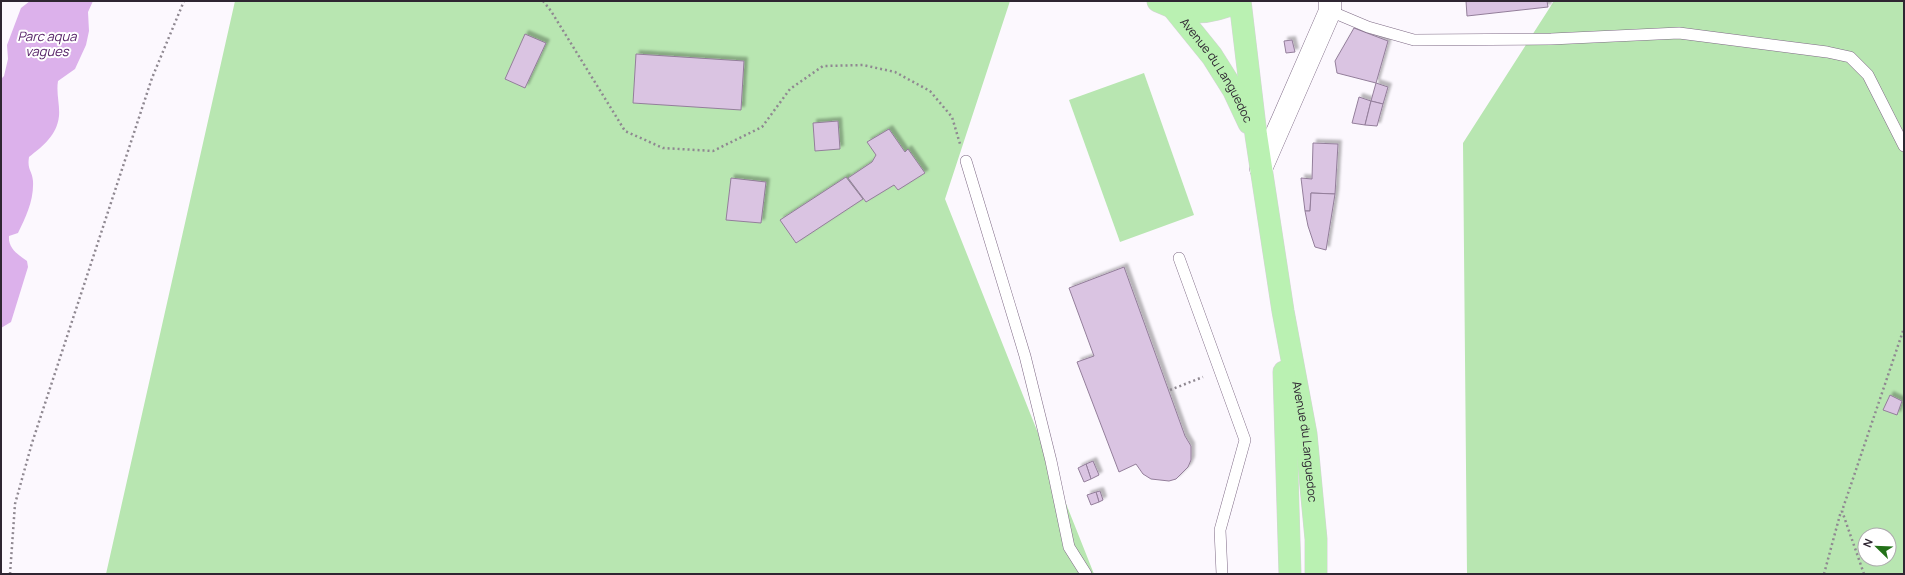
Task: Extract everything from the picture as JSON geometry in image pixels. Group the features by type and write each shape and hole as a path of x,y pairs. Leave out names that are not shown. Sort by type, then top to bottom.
{"main road":[{"path":"1166,5 1197,12 1220,10 1240,1"},
{"name":"Avenue du Languedoc","path":"1240,1 1261,169 1283,311 1306,434 1316,539 1316,574"},
{"name":"Avenue du Languedoc","path":"1166,5 1212,56 1234,92 1256,135"},
{"name":"Avenue du Languedoc","path":"1283,311 1286,469 1290,574"}],"street":[{"path":"1261,169 1330,6"}],"lane":[{"path":"1330,6 1368,27 1414,40 1551,39 1679,33 1827,52 1850,57 1868,74 1904,146"},
{"path":"966,162 1025,356 1051,461 1069,547 1086,574"},
{"path":"1178,258 1245,440 1220,530 1222,574"}],"path":[{"path":"10,574 15,504 32,443 152,78 184,1"},
{"path":"543,1 551,11 625,131 662,148 713,151 762,127 790,89 823,66 863,65 896,72 930,91 952,118 966,162"},
{"path":"1824,574 1842,511 1904,328"},
{"path":"1170,390 1204,377"},
{"path":"1842,511 1864,574"}],"green space":[{"path":"235,1 1010,1 945,199 1094,574 106,574"},
{"path":"1554,1 1904,1 1904,574 1467,574 1463,143"},
{"path":"1144,73 1194,215 1120,242 1069,100"}],"water":[{"name":"Parc aqua vagues","path":"30,1 93,1 88,12 89,31 86,45 75,69 58,81 58,123 48,140 29,157 29,167 33,181 31,202 27,215 18,233 9,236 10,244 17,253 27,261 28,267 11,322 1,328 1,79 4,76 8,59 7,45 21,8"}],"building":[{"path":"1466,1 1547,1 1548,7 1467,16"},
{"path":"1354,28 1388,41 1376,83 1337,73 1335,61"},
{"path":"525,34 546,43 525,88 505,79"},
{"path":"1292,40 1295,52 1286,53 1284,41"},
{"path":"636,54 744,61 741,110 633,103"},
{"path":"1376,83 1388,87 1383,104 1371,101"},
{"path":"1359,97 1371,101 1365,125 1352,123"},
{"path":"1371,101 1383,104 1377,126 1365,125"},
{"path":"838,121 840,149 815,151 813,123"},
{"path":"889,129 905,152 908,149 925,173 898,190 894,185 866,202 848,178 872,162 876,155 867,142"},
{"path":"1313,143 1338,144 1335,194 1311,193 1310,211 1305,211 1301,178 1312,179"},
{"path":"846,177 863,199 796,243 780,220"},
{"path":"731,178 766,182 761,223 726,220"},
{"path":"1311,193 1335,194 1326,250 1315,247 1308,226 1305,211 1310,211"},
{"path":"1124,267 1185,436 1191,446 1191,460 1188,467 1176,479 1169,481 1151,479 1143,474 1136,464 1119,472 1077,362 1094,356 1069,288"},
{"path":"1890,395 1902,401 1897,415 1883,410"},
{"path":"1093,461 1099,475 1091,479 1086,464"},
{"path":"1086,464 1091,479 1084,482 1078,468"},
{"path":"1100,491 1103,500 1099,502 1096,492"},
{"path":"1096,492 1099,502 1091,505 1087,495"}]}
